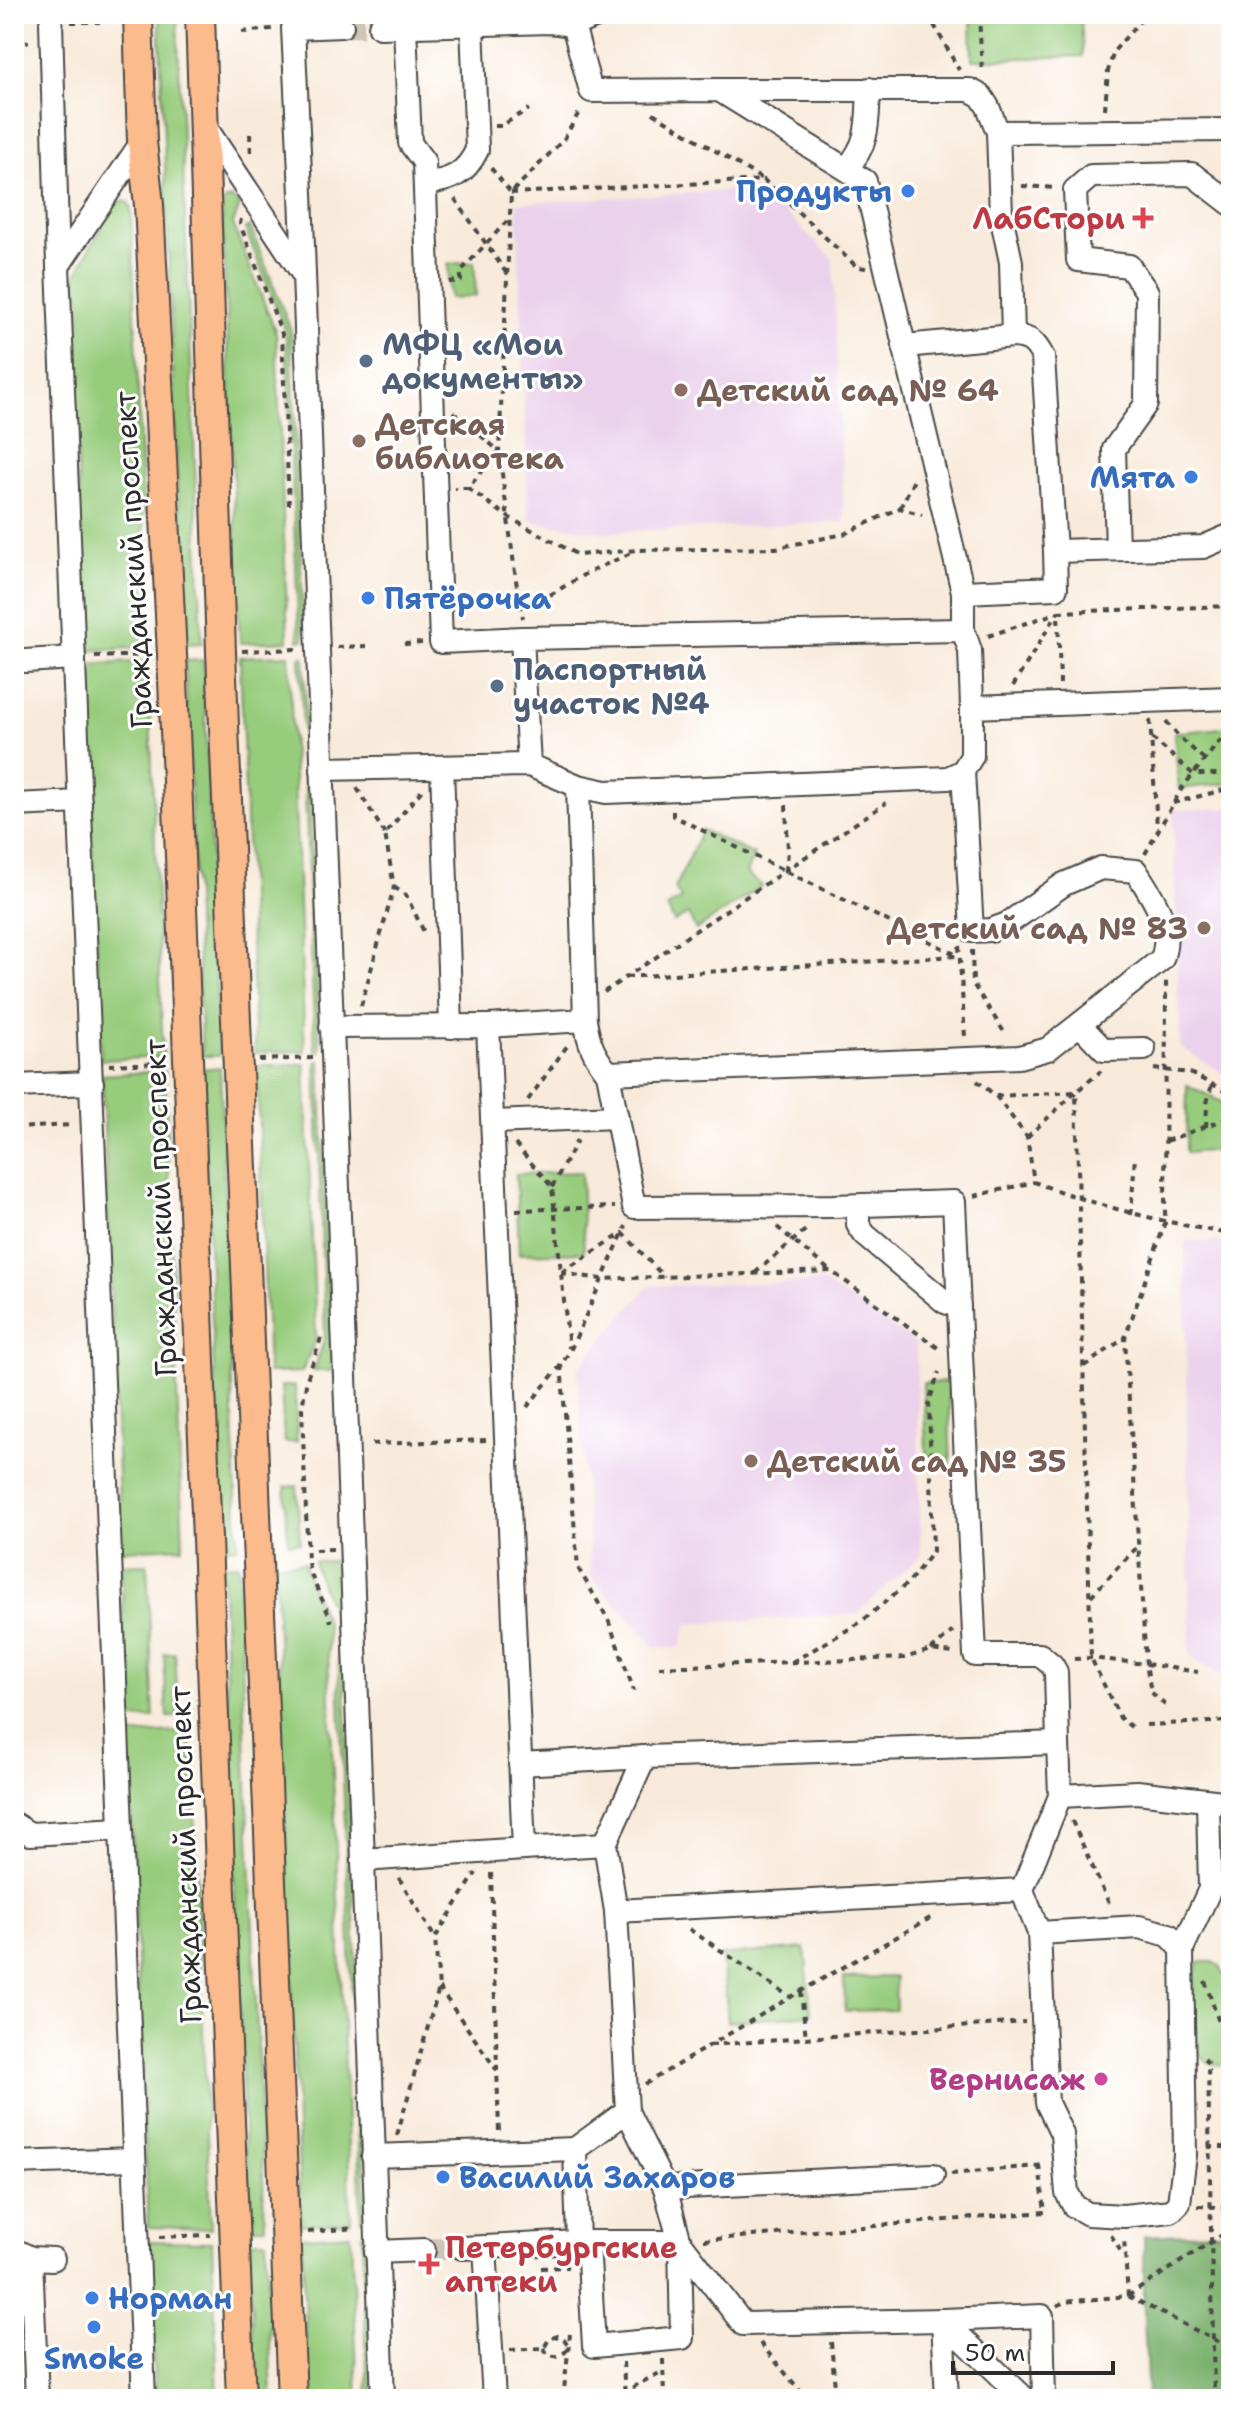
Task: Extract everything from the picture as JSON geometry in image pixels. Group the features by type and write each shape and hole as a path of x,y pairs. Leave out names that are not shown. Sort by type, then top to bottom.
{"main road":[{"name":"Гражданский проспект","path":"138,14 142,142 149,205 172,654 241,2399"},
{"path":"200,14 222,683 292,2399"}],"street":[{"path":"380,27 550,18 573,25 602,14"},
{"path":"51,22 58,266 79,658 80,802 96,1074 120,1829 144,2399"},
{"path":"434,182 459,174 470,164 477,150 472,24"},
{"path":"573,25 591,91 869,89 975,93 988,107 998,132 1001,215 1011,262 1013,336"},
{"path":"342,26 293,28 322,769 342,1028 363,1860 383,2399"},
{"path":"405,26 410,143 434,182 429,282 441,642 524,633 965,637"},
{"path":"847,168 859,155 866,136 869,89"},
{"path":"322,769 529,765 578,786 606,792 948,778 963,771 972,756 972,707 963,592 865,181 719,90"},
{"path":"202,123 303,274"},
{"path":"998,132 1231,130"},
{"path":"58,266 142,142"},
{"path":"1117,549 1114,449 1146,404 1147,292 1129,266 1078,268 1075,190 1091,176 1192,174 1231,204"},
{"path":"904,346 1028,337 1043,357 1056,588 963,592"},
{"path":"1055,551 1203,547 1231,535"},
{"path":"524,633 529,765"},
{"path":"25,661 79,658"},
{"path":"972,707 1231,698"},
{"path":"442,767 451,1027"},
{"path":"608,1073 1019,1057 1048,1049 1162,959 1167,944 1160,909 1136,871 1101,868 1064,884 1007,924 991,930 972,931 963,771"},
{"path":"578,786 588,1043 608,1073 634,1207 858,1206 954,1202 959,1307 954,1357 975,1655 1040,1655 1056,1672 1060,1796 1022,1890 1039,1933 1047,2103 1062,2134 1067,2193 1074,2206 1088,2214 1114,2221 1171,2211 1179,2203 1185,2155 1182,1949 1210,1889 1208,1801"},
{"path":"14,805 80,802"},
{"path":"342,1028 488,1026 585,1012"},
{"path":"1080,1025 1104,1050 1148,1059"},
{"path":"488,1026 503,1122 497,1210 524,1849"},
{"path":"14,1086 96,1074"},
{"path":"503,1122 617,1117"},
{"path":"858,1206 858,1225 865,1235 945,1302 959,1307"},
{"path":"520,1764 1058,1743"},
{"path":"575,2149 594,2346 682,2338 680,2242 665,2188 626,2103 616,1911 605,1844 645,1757"},
{"path":"1060,1796 1137,1792 1231,1803"},
{"path":"14,1824 30,1834 120,1829"},
{"path":"363,1860 605,1844"},
{"path":"616,1911 1022,1890"},
{"path":"1039,1933 1139,1927 1169,1935 1182,1949"},
{"path":"373,2156 575,2149 626,2103"},
{"path":"14,2163 134,2159"},
{"path":"665,2188 933,2175"},
{"path":"462,2248 583,2242 680,2242"},
{"path":"680,2242 743,2324 1042,2316 1044,2399"},
{"path":"485,2247 494,2399"},
{"path":"376,2252 424,2250"},
{"path":"33,2256 24,2315 37,2399"},
{"path":"943,2320 947,2399"},
{"path":"943,2320 1025,2399"}],"path":[{"path":"928,14 975,93 982,82 979,14"},
{"path":"1103,131 1108,71 1114,51 1146,14"},
{"path":"242,32 293,28"},
{"path":"14,43 29,42"},
{"path":"632,90 641,105 764,180 857,267 885,269"},
{"path":"511,193 564,139 591,91"},
{"path":"476,127 501,126 529,109"},
{"path":"250,134 252,173 240,224 282,334 289,507"},
{"path":"477,150 511,193 499,451 524,633"},
{"path":"511,193 764,180"},
{"path":"434,182 507,274"},
{"path":"1000,185 1075,190"},
{"path":"429,282 461,281 461,271 510,219"},
{"path":"432,395 499,451"},
{"path":"468,488 499,451"},
{"path":"436,488 468,488 508,517 578,555 637,550 776,548 844,534 900,508 947,524"},
{"path":"550,595 585,574 637,550"},
{"path":"1001,706 1065,600"},
{"path":"965,637 1058,612 1231,606"},
{"path":"1058,612 1061,703"},
{"path":"329,647 366,646"},
{"path":"242,651 304,648"},
{"path":"79,658 149,655"},
{"path":"1149,701 1157,830"},
{"path":"1149,701 1178,736 1205,760"},
{"path":"1136,871 1173,803 1231,727"},
{"path":"1152,738 1193,774 1231,774"},
{"path":"385,834 442,767"},
{"path":"570,1351 552,1187 503,1122 585,1012 626,977 921,779"},
{"path":"785,784 786,871"},
{"path":"342,1028 394,887 385,834 355,785"},
{"path":"1173,803 1231,788"},
{"path":"626,977 959,956 673,816 671,789"},
{"path":"972,931 973,984 1019,1057"},
{"path":"1162,959 1166,979 1165,1223 1125,1338 1146,1664 1151,1692 1165,1705"},
{"path":"257,1060 320,1058"},
{"path":"966,1059 967,1074 996,1096 1027,1137 1034,1182"},
{"path":"1148,1059 1167,1069 1190,1073 1231,1094"},
{"path":"96,1074 163,1063"},
{"path":"1027,1137 1103,1069"},
{"path":"1206,1127 1212,1084"},
{"path":"996,1096 1076,1092"},
{"path":"1076,1092 1091,1658 1120,1718 1134,1729"},
{"path":"1166,1141 1231,1117"},
{"path":"552,1187 589,1118"},
{"path":"14,1128 72,1125"},
{"path":"1131,1215 1135,1157"},
{"path":"954,1202 1034,1182 1131,1215 1231,1234"},
{"path":"753,1275 833,1206"},
{"path":"372,1444 505,1436 570,1351 634,1207 497,1210"},
{"path":"561,1273 623,1233"},
{"path":"623,1233 664,1277"},
{"path":"792,1662 861,1622 909,1582 933,1551 929,1402 954,1357 793,1241"},
{"path":"561,1273 601,1279 831,1271"},
{"path":"321,1337 307,1379 302,1408 308,1563 311,1578 327,1607 332,1625"},
{"path":"1083,1366 1125,1338"},
{"path":"561,1365 578,1568 608,1619 634,1691"},
{"path":"1090,1597 1139,1545"},
{"path":"315,1550 338,1549"},
{"path":"659,1667 904,1658 931,1650 975,1655"},
{"path":"1052,1665 1062,1660 1091,1658 1198,1672"},
{"path":"1146,1725 1231,1721"},
{"path":"1060,1796 1120,1928"},
{"path":"435,1938 490,1851"},
{"path":"490,1851 499,2151"},
{"path":"386,1857 435,1938 439,1988 396,2139"},
{"path":"660,1909 790,1997"},
{"path":"626,2103 710,2045 943,1912"},
{"path":"1204,1976 1231,2058"},
{"path":"439,1988 498,2071"},
{"path":"801,1991 806,2038"},
{"path":"710,2045 1043,2020"},
{"path":"933,2175 1065,2163"},
{"path":"1179,2203 1211,2209 1231,2208"},
{"path":"680,2242 1045,2212"},
{"path":"1114,2221 1124,2257"},
{"path":"1114,2221 1124,2257 1128,2296"},
{"path":"306,2232 367,2227"},
{"path":"1042,2316 1064,2302 1128,2296 1231,2229"},
{"path":"149,2237 211,2235"},
{"path":"1128,2296 1231,2348"},
{"path":"743,2324 807,2399"},
{"path":"830,2324 836,2399"},
{"path":"544,2348 549,2339 558,2336 569,2347"},
{"path":"662,2341 664,2399"},
{"path":"623,2344 625,2399"},
{"path":"569,2347 594,2346"},
{"path":"544,2348 547,2354 556,2357 563,2355 569,2347"},
{"path":"492,2351 544,2348"},
{"path":"611,2399 663,2371"}],"shaded area":[{"name":"Детский сад № 64","path":"761,189 833,259 844,522 603,532 529,521 517,203"},
{"name":"Детский сад № 83","path":"1231,808 1231,1078 1180,1047 1173,810"},
{"path":"1185,1241 1231,1242 1231,1679 1204,1666 1190,1655"},
{"name":"Детский сад № 35","path":"822,1282 916,1343 921,1555 857,1614 687,1624 680,1647 655,1647 591,1577 578,1368 649,1286"}],"green space":[{"path":"159,14 177,14 202,643 184,644"},
{"path":"971,14 1081,14 1083,56 972,60"},
{"path":"231,198 240,205 233,224 276,333 288,641 240,643 222,205"},
{"path":"119,200 128,202 131,208 148,647 85,651 71,293 75,277 113,204"},
{"path":"250,226 291,330 304,640 299,640 286,332 245,228"},
{"path":"474,262 476,296 450,298 448,264"},
{"path":"289,655 305,1051 255,1053 240,657"},
{"path":"304,656 320,1052 315,1052 300,657"},
{"path":"203,660 219,1056 202,1056 185,661"},
{"path":"148,661 163,1057 101,1060 85,665"},
{"path":"1231,727 1231,783 1179,789 1174,733"},
{"path":"702,830 754,855 746,873 762,886 696,930 688,914 674,922 667,907 681,899 675,888"},
{"path":"320,1061 332,1371 314,1371 325,1337 316,1062"},
{"path":"305,1064 316,1337 302,1372 268,1373 257,1066"},
{"path":"220,1067 238,1547 221,1548 202,1069"},
{"path":"165,1071 183,1547 121,1550 102,1075"},
{"path":"1187,1085 1231,1107 1231,1149 1186,1153"},
{"path":"581,1172 584,1252 519,1254 516,1174"},
{"path":"948,1382 951,1469 927,1469 923,1383"},
{"path":"281,1386 295,1386 297,1442 284,1442"},
{"path":"297,1486 300,1542 288,1543 285,1487"},
{"path":"314,1561 340,1561 366,2220 361,2220 337,1625"},
{"path":"304,1562 327,1626 351,2222 301,2225 275,1564"},
{"path":"147,1564 154,1718 128,1719 121,1565"},
{"path":"238,1564 265,2227 248,2227 222,1565"},
{"path":"175,1653 178,1717 167,1717 164,1654"},
{"path":"191,1731 211,2229 148,2227 128,1735"},
{"path":"805,1948 811,2014 728,2022 722,1955"},
{"path":"1199,1962 1213,1962 1220,1966 1223,1974 1231,1977 1231,2064 1210,2063 1198,2052 1194,2043 1192,1993"},
{"path":"895,1977 896,2010 845,2011 844,1978"},
{"path":"1231,2232 1231,2399 1148,2399 1144,2236"},
{"path":"362,2233 367,2233 373,2399 368,2399"},
{"path":"351,2234 358,2399 308,2399 302,2237"},
{"path":"266,2240 272,2399 255,2399 249,2241"},
{"path":"148,2241 212,2242 218,2399 155,2399"}],"tunnel":[{"path":"342,26 380,27"},
{"path":"424,2250 462,2248"}],"place":[{"name":"Продукты","path":"908,191"},
{"name":"ЛабСтори","path":"1143,218"},
{"name":"МФЦ «Мои документы»","path":"366,361"},
{"name":"Детский сад № 64","path":"681,390"},
{"name":"Детская библиотека","path":"359,441"},
{"name":"Мята","path":"1191,477"},
{"name":"Пятёрочка","path":"368,598"},
{"name":"Паспортный участок №4","path":"497,686"},
{"name":"Детский сад № 83","path":"1204,928"},
{"name":"Детский сад № 35","path":"751,1461"},
{"name":"Вернисаж","path":"1101,2079"},
{"name":"Василий Захаров","path":"443,2177"},
{"name":"Петербургские аптеки","path":"429,2264"},
{"name":"Норман","path":"92,2298"},
{"name":"Smoke","path":"94,2327"}]}
